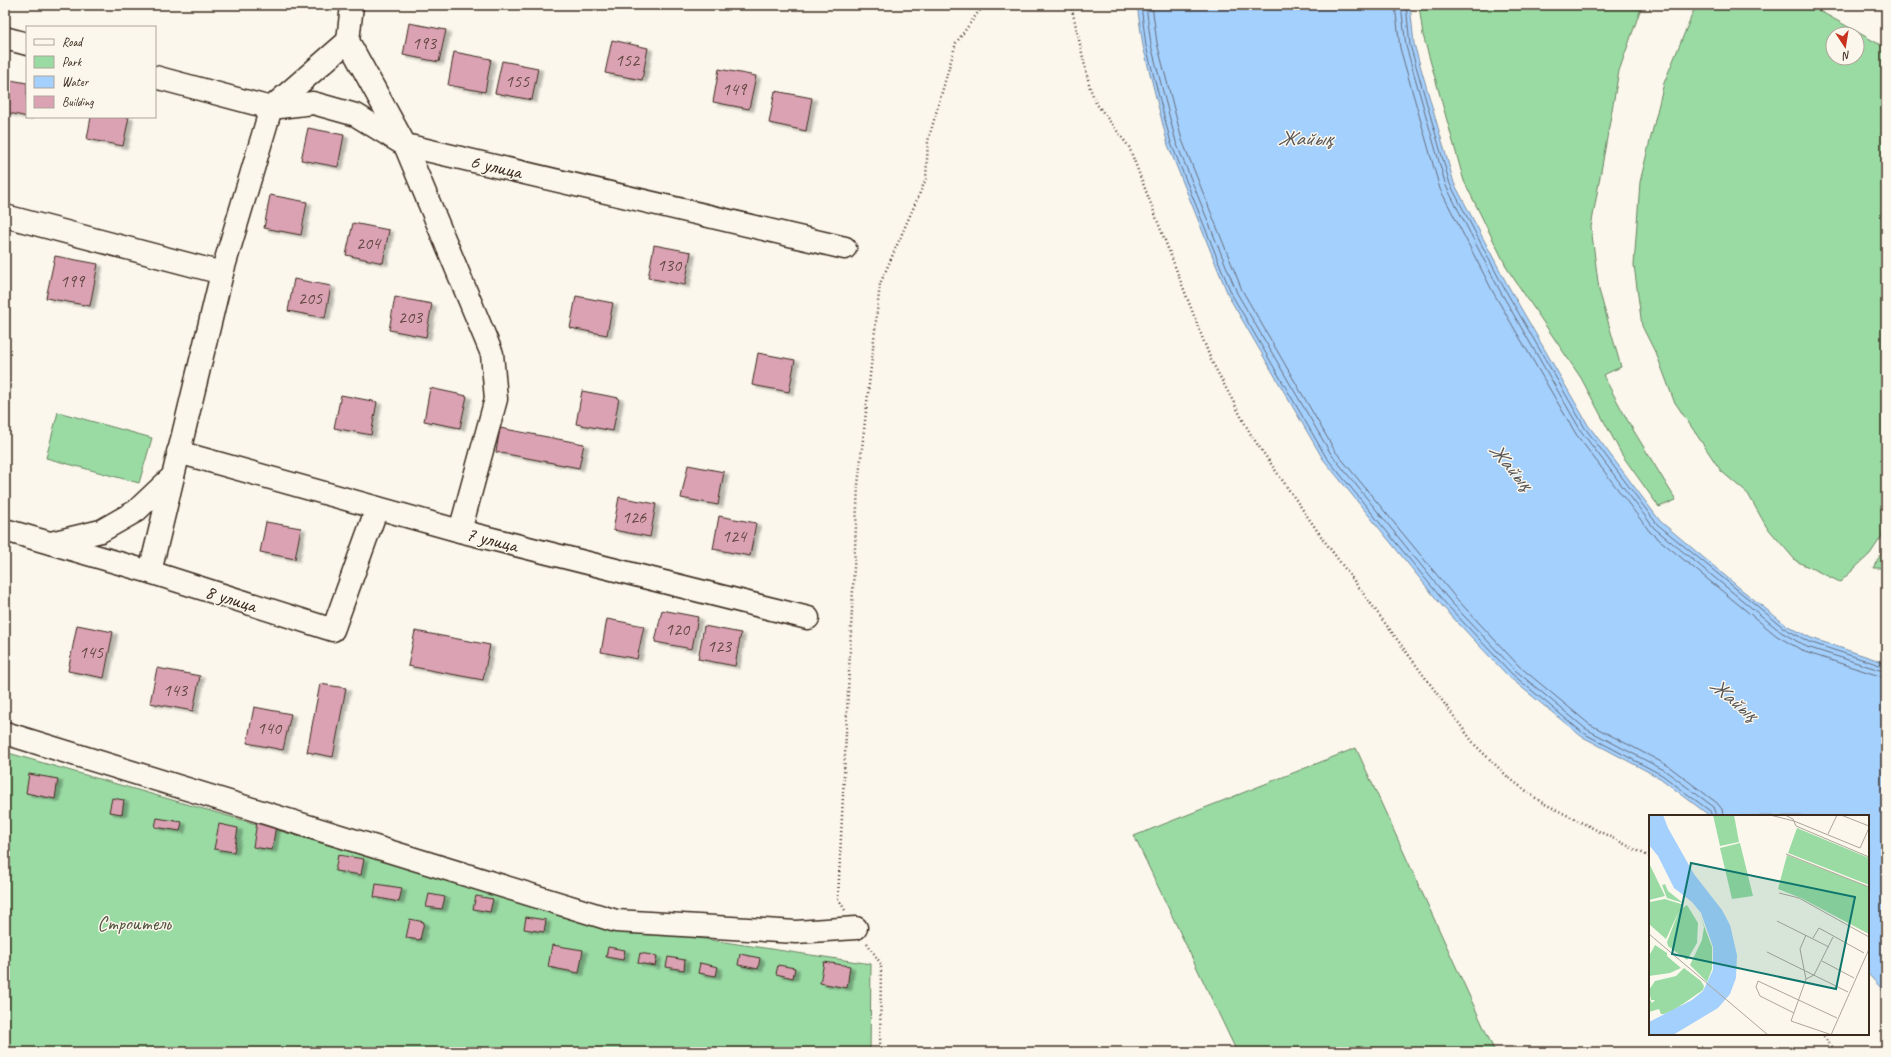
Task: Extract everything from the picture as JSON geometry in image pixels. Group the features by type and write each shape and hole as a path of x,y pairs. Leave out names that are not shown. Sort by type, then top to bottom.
{"street":[{"path":"352,5 348,40 404,145 492,354 496,399 460,531"},
{"path":"5,38 26,44"},
{"path":"150,572 222,273 271,108 348,40"},
{"name":"6 улица","path":"156,77 271,108 313,103 356,115 404,145 844,248"},
{"path":"5,216 222,273"},
{"name":"7 улица","path":"178,452 460,531 808,618"},
{"path":"49,543 101,530 136,511 173,476"},
{"name":"8 улица","path":"5,530 150,572 333,630 377,508"},
{"path":"5,733 616,921 796,932 856,928"}],"path":[{"path":"880,1052 881,964 838,899 858,485 880,284 926,179 928,141 956,43 979,11 990,5"},
{"path":"1071,5 1090,88 1096,103 1130,147 1211,360 1251,435 1323,539 1475,745 1509,778 1541,802 1649,856"},
{"path":"1823,1035 1837,1052"}],"green space":[{"path":"1419,5 1642,5 1619,71 1591,227 1599,290 1621,367 1603,375 1629,423 1676,500 1659,507 1622,455 1581,378 1508,270 1464,181 1423,35"},
{"path":"1696,5 1809,5 1847,26 1825,26 1825,66 1865,66 1865,36 1886,48 1886,530 1870,554 1840,582 1796,561 1766,526 1748,494 1721,471 1674,401 1658,358 1642,326 1634,265 1640,182 1664,83"},
{"path":"58,412 152,438 139,483 46,458"},
{"path":"1886,545 1886,568 1873,568"},
{"path":"1356,748 1495,1052 1237,1052 1134,836"},
{"name":"Строитель","path":"5,752 604,924 871,964 870,1052 5,1052"}],"water":[{"name":"Жайық","path":"1137,5 1410,5 1414,44 1454,183 1507,284 1588,425 1660,521 1742,590 1786,625 1811,638 1886,663 1886,993 1869,975 1869,815 1709,815 1660,778 1581,736 1509,677 1443,607 1323,459 1229,297 1168,145 1143,46"}],"building":[{"path":"409,23 446,30 439,62 403,55"},
{"path":"612,40 648,48 642,80 605,73"},
{"path":"454,52 491,59 485,92 448,85"},
{"path":"502,61 538,68 532,100 495,93"},
{"path":"719,69 756,76 749,109 713,102"},
{"path":"5,79 26,83 26,117 5,112"},
{"path":"775,91 812,98 806,131 769,123"},
{"path":"91,118 129,118 123,146 87,139"},
{"path":"308,128 344,135 338,167 301,160"},
{"path":"270,195 307,202 301,235 264,228"},
{"path":"353,223 389,230 383,263 346,255"},
{"path":"654,245 691,252 685,285 648,278"},
{"path":"55,256 98,264 90,306 46,298"},
{"path":"294,279 331,286 325,318 288,311"},
{"path":"576,296 613,303 607,335 570,328"},
{"path":"395,297 432,304 426,337 389,330"},
{"path":"758,353 795,360 789,392 752,385"},
{"path":"430,388 467,396 460,428 424,421"},
{"path":"582,391 619,398 613,431 576,424"},
{"path":"341,395 377,402 371,435 334,428"},
{"path":"500,428 584,444 579,468 496,452"},
{"path":"688,465 724,472 718,505 681,498"},
{"path":"619,497 656,504 650,537 613,530"},
{"path":"719,516 756,523 750,556 713,549"},
{"path":"266,522 301,528 295,559 260,552"},
{"path":"662,610 698,617 692,649 655,642"},
{"path":"607,619 644,626 637,659 601,652"},
{"path":"77,625 113,632 104,678 68,671"},
{"path":"704,626 741,633 735,666 698,659"},
{"path":"415,631 490,645 483,680 408,666"},
{"path":"157,668 200,676 193,711 150,703"},
{"path":"320,684 346,688 333,757 307,752"},
{"path":"254,707 291,714 283,750 247,743"},
{"path":"29,774 58,779 55,799 26,793"},
{"path":"112,798 124,800 122,814 109,812"},
{"path":"157,818 182,822 180,831 155,827"},
{"path":"257,822 276,825 272,850 253,847"},
{"path":"219,824 238,828 234,852 214,849"},
{"path":"338,855 364,859 361,875 335,871"},
{"path":"376,884 402,888 399,902 374,897"},
{"path":"429,894 445,897 442,909 426,907"},
{"path":"476,896 493,899 490,912 473,909"},
{"path":"526,917 546,920 544,932 524,929"},
{"path":"410,919 424,922 420,940 406,938"},
{"path":"552,945 583,950 579,973 548,967"},
{"path":"608,947 625,950 623,960 606,957"},
{"path":"640,953 657,956 655,966 638,963"},
{"path":"740,954 760,958 758,969 738,965"},
{"path":"668,957 685,960 684,970 666,967"},
{"path":"824,962 850,966 847,988 820,983"},
{"path":"700,963 718,967 716,976 698,973"},
{"path":"778,965 795,968 793,978 776,974"}],"railway":[{"path":"1881,5 1886,8"}]}
